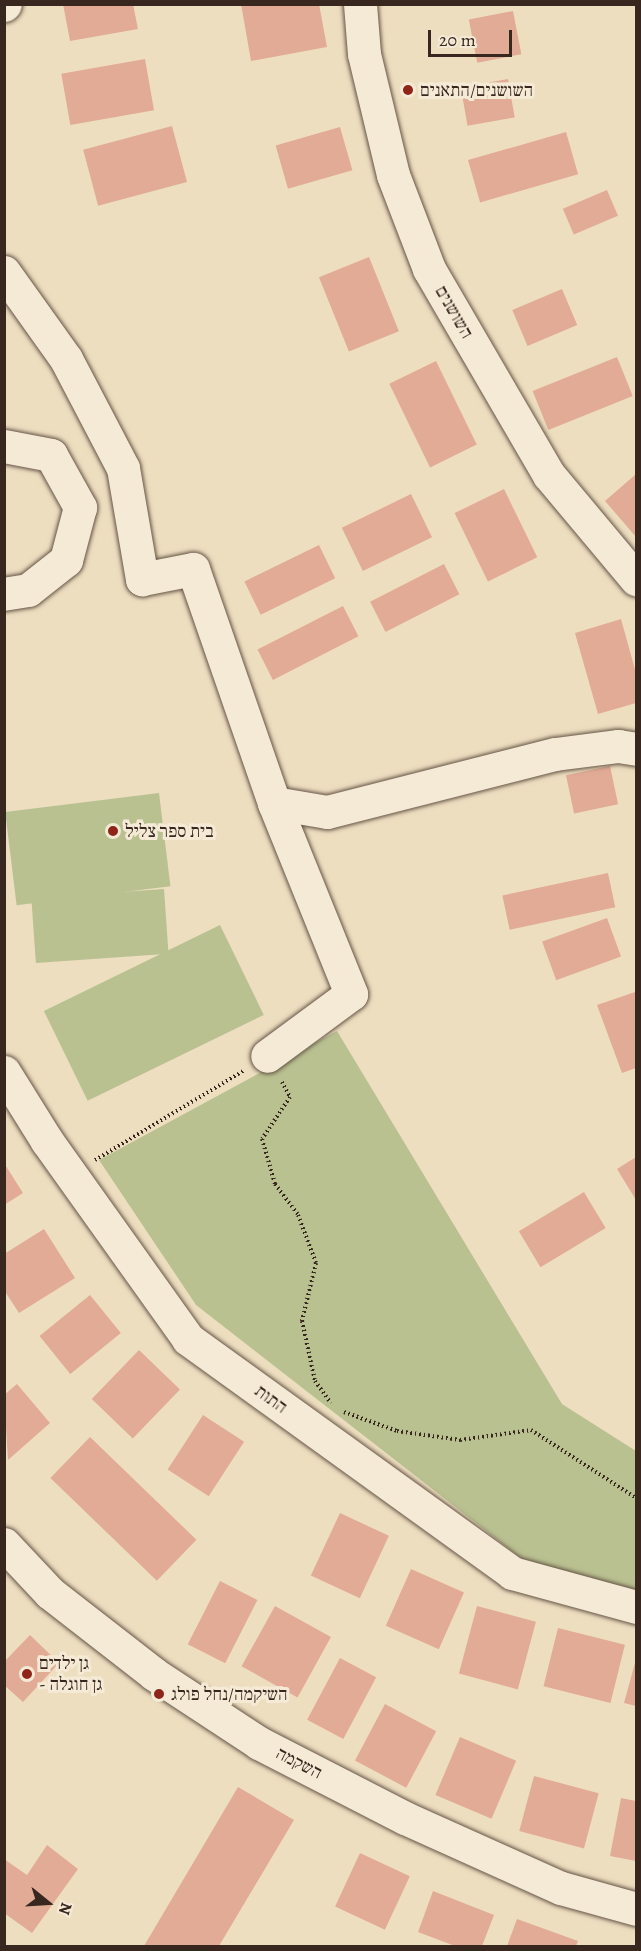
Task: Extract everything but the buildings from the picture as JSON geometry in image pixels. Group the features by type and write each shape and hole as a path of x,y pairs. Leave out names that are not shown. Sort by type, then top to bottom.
{"street":[{"name":"השושנים","path":"360,4 364,54 393,175 429,269 549,475 636,579"},
{"path":"4,272 66,359 123,468 142,579 193,569 274,802 351,994 267,1056"},
{"path":"4,446 51,455 80,507 66,560 28,590 4,594"},
{"path":"274,802 327,812 555,754 618,746 636,749"},
{"name":"התות","path":"4,1072 71,1174 188,1339 512,1573 636,1607"},
{"name":"השקמה","path":"4,1544 69,1608 154,1674 259,1743 405,1818 561,1888 636,1909"}],"path":[{"path":"71,1174 267,1056 290,1097 262,1139 275,1184 298,1215 316,1263 302,1321 315,1381 335,1409 397,1431 460,1440 531,1430 636,1498"}],"green space":[{"path":"159,793 170,886 17,905 5,812"},
{"path":"164,889 169,954 36,963 31,898"},
{"path":"220,925 264,1015 88,1101 44,1011"},
{"path":"337,1031 562,1404 636,1451 636,1595 521,1558 196,1305 99,1160"}],"place":[{"name":"השושנים/התאנים","path":"408,90"},
{"name":"בית ספר צליל","path":"113,831"},
{"name":"גן ילדים - גן חוגלה","path":"27,1674"},
{"name":"השיקמה/נחל פולג","path":"159,1694"}]}
